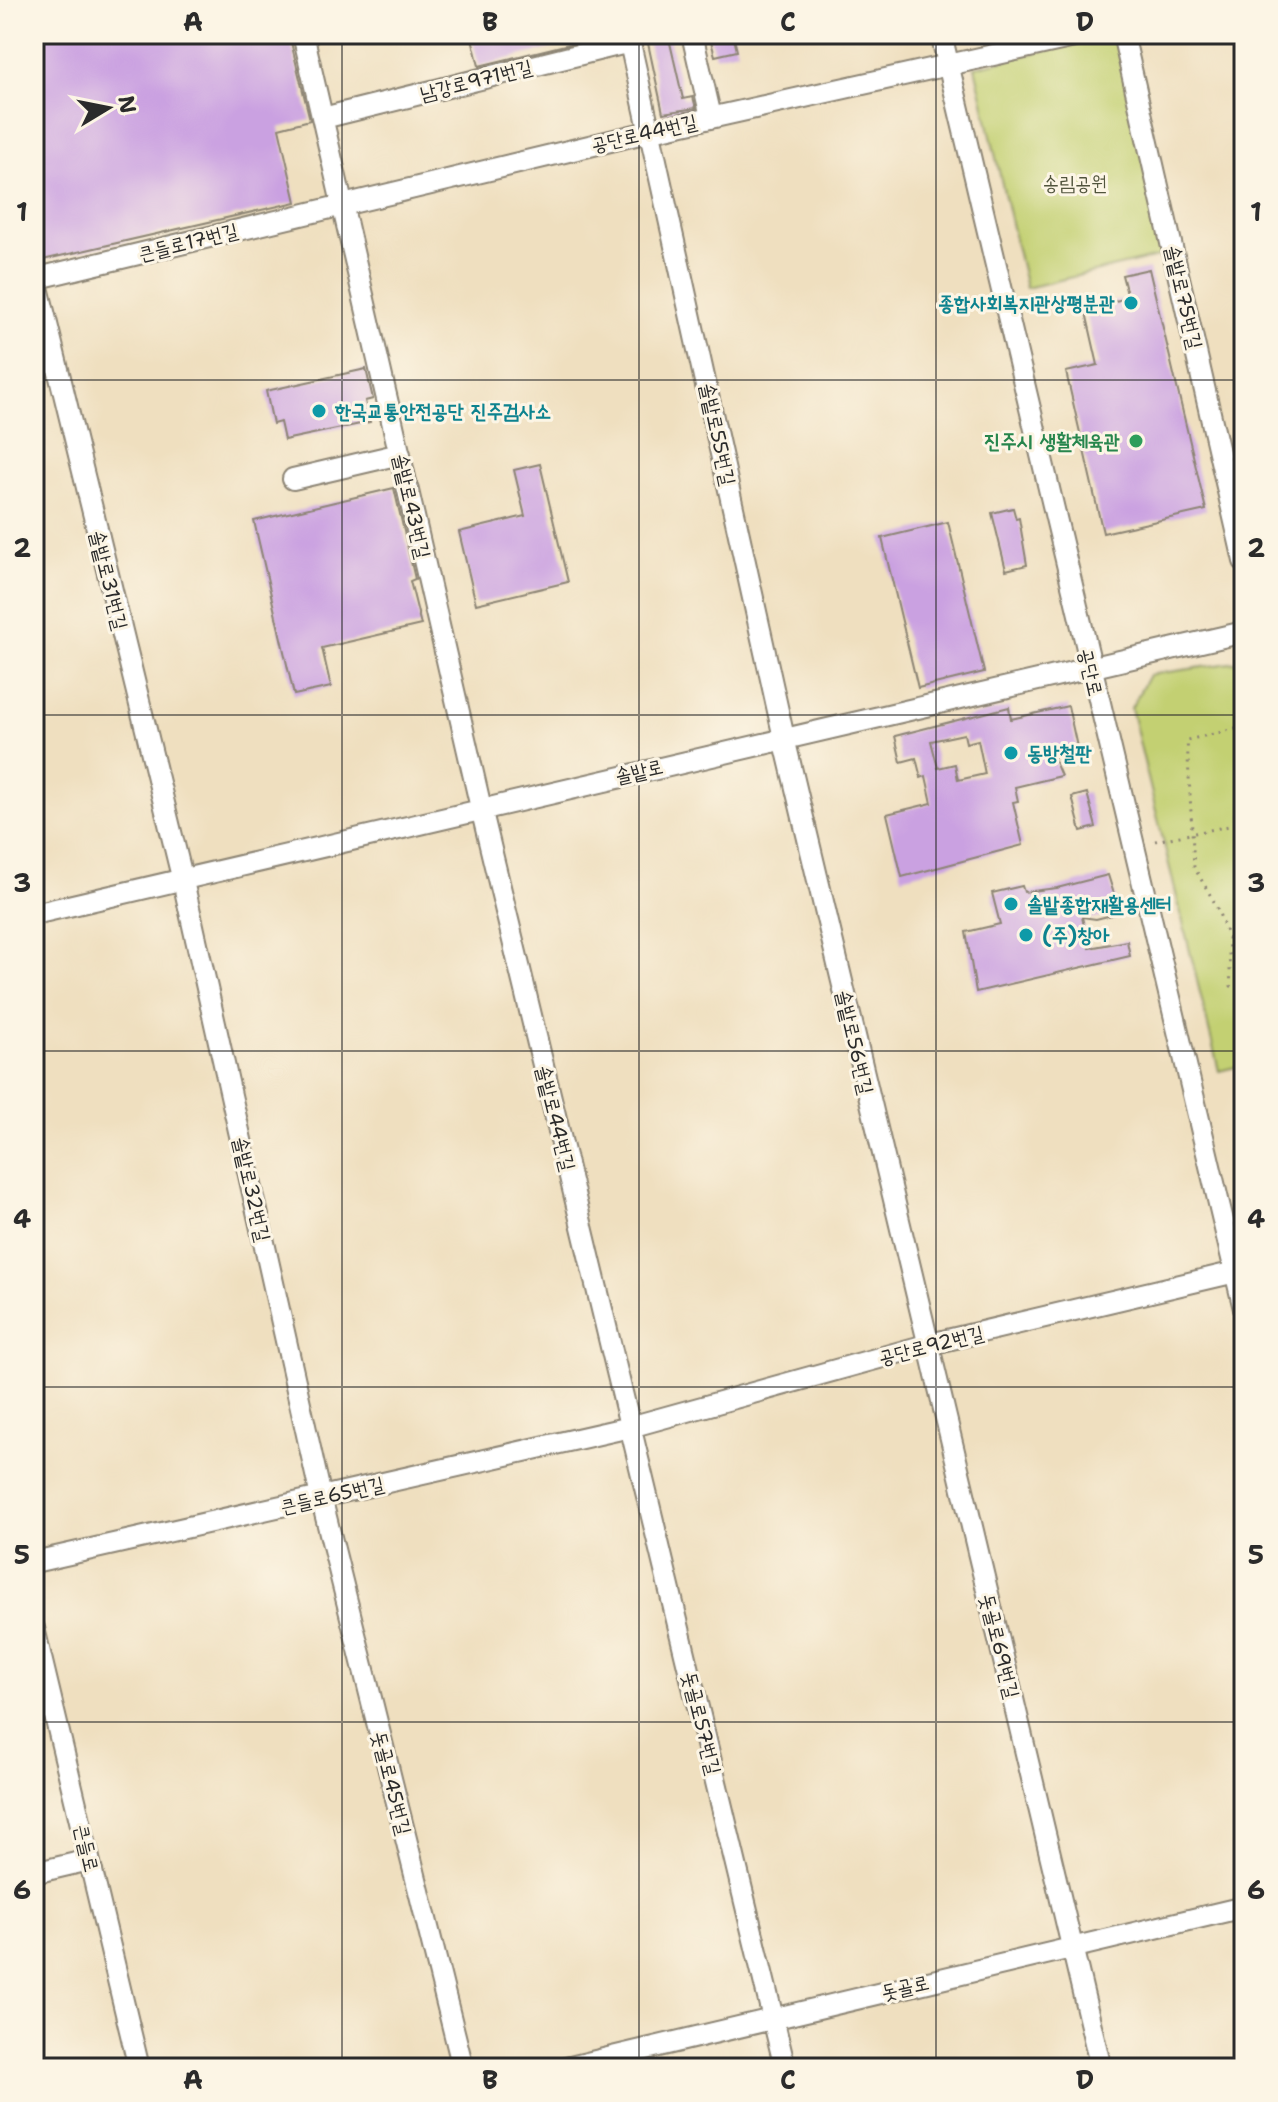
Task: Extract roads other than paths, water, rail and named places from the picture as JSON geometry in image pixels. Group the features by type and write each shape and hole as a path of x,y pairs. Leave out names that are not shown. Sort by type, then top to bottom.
{"street":[{"path":"303,34 343,205"},
{"path":"692,34 711,117"},
{"name":"공단로","path":"941,34 1090,666 1240,1271 1244,1309"},
{"name":"공단로44번길","path":"343,205 711,117 1088,34"},
{"name":"솔밭로75번길","path":"1123,34 1244,561"},
{"name":"남강로971번길","path":"323,118 629,38 652,131"},
{"name":"솔밭로55번길","path":"652,131 784,738"},
{"name":"큰들로17번길","path":"35,279 343,205"},
{"name":"솔밭로43번길","path":"343,205 481,808"},
{"name":"솔밭로31번길","path":"35,279 183,881"},
{"path":"293,479 400,454"},
{"name":"솔밭로","path":"34,914 1244,632"},
{"name":"솔밭로56번길","path":"784,738 926,1345"},
{"name":"솔밭로44번길","path":"481,808 630,1427"},
{"name":"솔밭로32번길","path":"183,881 321,1497"},
{"name":"공단로92번길","path":"630,1427 926,1345 1240,1271"},
{"name":"돗골로69번길","path":"926,1345 1101,2068"},
{"name":"큰들로65번길","path":"34,1562 630,1427"},
{"name":"돗골로57번길","path":"630,1427 785,2068"},
{"name":"돗골로45번길","path":"321,1497 463,2068"},
{"name":"큰들로","path":"34,1628 139,2068"},
{"path":"34,1873 89,1860"},
{"name":"돗골로","path":"566,2068 1244,1907"}],"place":[{"name":"종합사회복지관상평분관","path":"1131,303"},
{"name":"한국교통안전공단 진주검사소","path":"319,411"},
{"name":"진주시 생활체육관","path":"1136,441"},
{"name":"동방철판","path":"1011,753"},
{"name":"솔밭종합재활용센터","path":"1011,904"},
{"name":"(주)창아","path":"1026,935"}],"park label":[{"name":"송림공원","path":"1075,183"}]}
